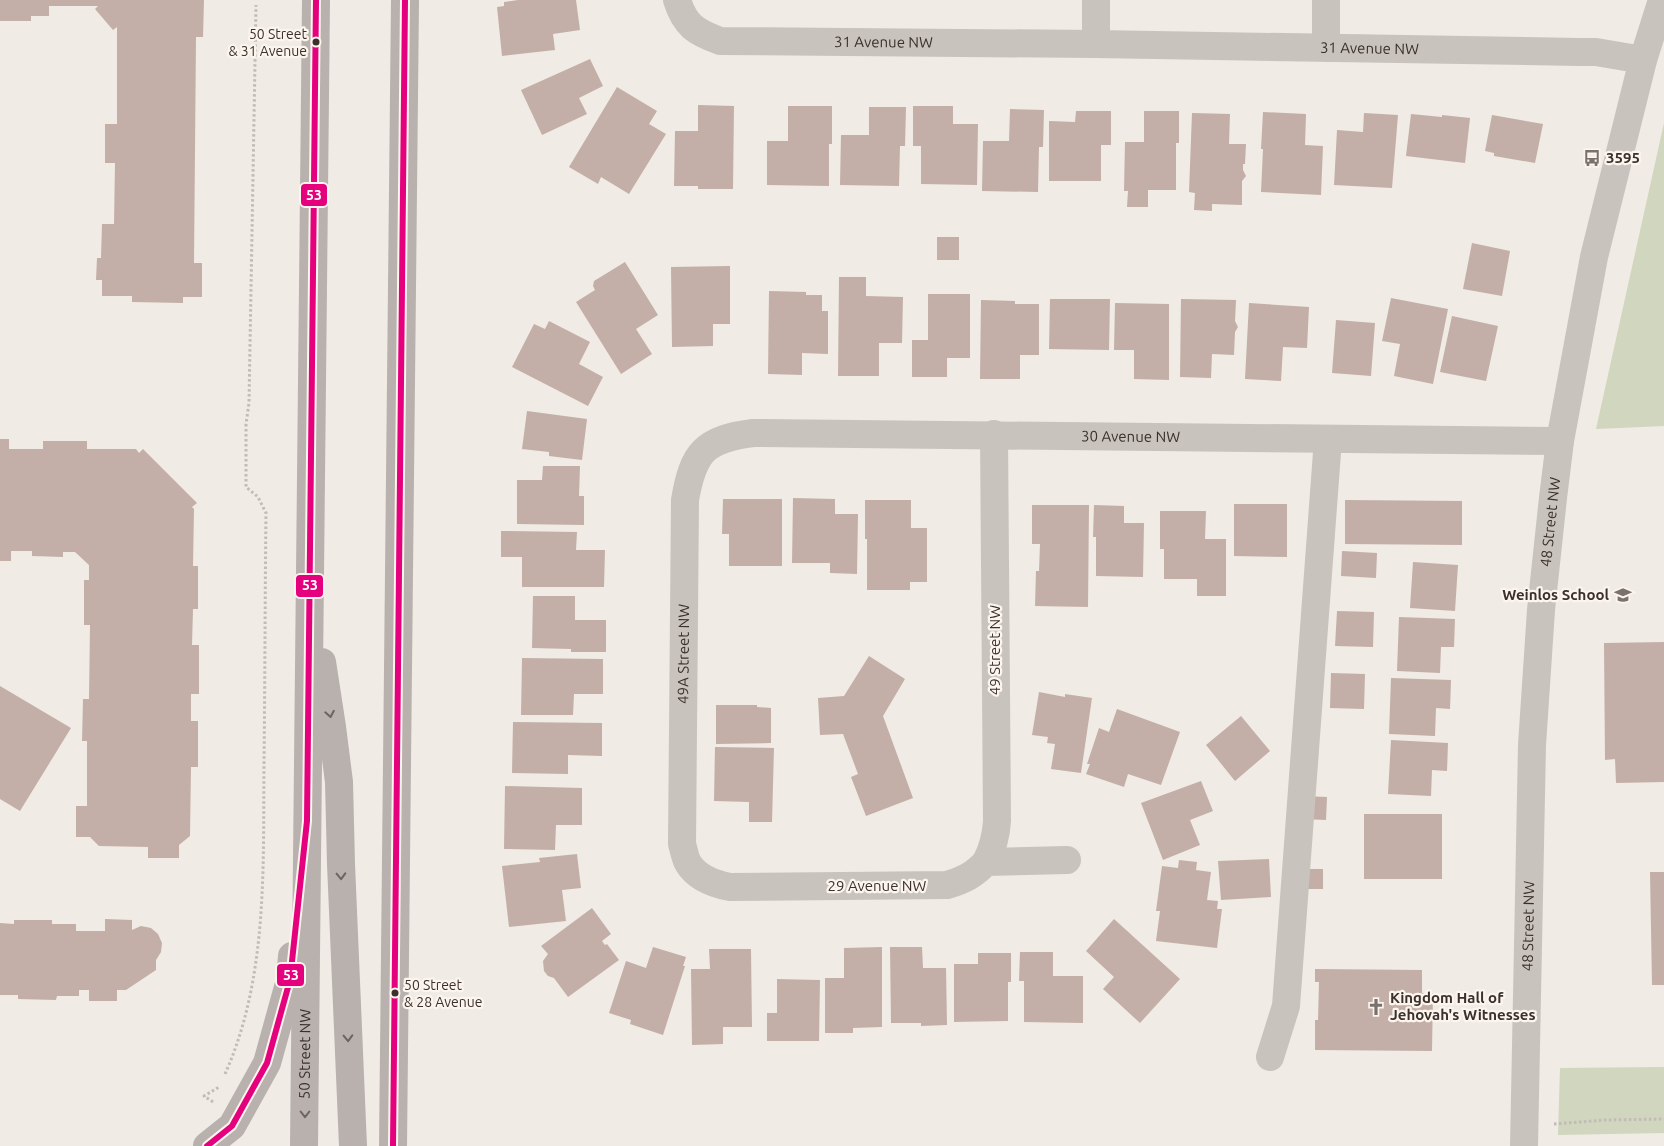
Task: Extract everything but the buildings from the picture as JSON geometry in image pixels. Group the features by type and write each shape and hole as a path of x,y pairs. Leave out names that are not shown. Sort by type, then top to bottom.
{"main road":[{"name":"50 Street NW","path":"304,1146 316,0"},
{"path":"393,1146 405,0"},
{"path":"310,579 339,782 353,1146"},
{"path":"207,1146 232,1126 267,1063 290,980 307,821"}],"street":[{"path":"1096,0 1096,44"},
{"path":"1326,0 1326,48"},
{"name":"48 Street NW","path":"1524,1146 1532,746 1541,610 1560,441 1594,257 1643,60 1662,0"},
{"name":"31 Avenue NW","path":"680,7 691,26 720,41 1096,44 1596,52 1643,60"},
{"name":"30 Avenue NW","path":"705,449 719,439 753,433 1560,441"},
{"name":"49 Street NW","path":"986,862 993,848 997,821 994,434"},
{"path":"1270,1057 1286,1006 1328,439"},
{"name":"49A Street NW","path":"688,863 682,844 685,500 688,478 694,463 705,449"},
{"path":"986,862 1067,860"},
{"name":"29 Avenue NW","path":"688,863 700,876 717,884 730,887 948,885 966,880 986,862"}],"path":[{"path":"204,1096 220,1087 236,1050 249,1004 257,957 261,911 264,820 266,513 258,497 246,487 256,5"},
{"path":"1554,1124 1606,1120 1664,1119"}],"green space":[{"path":"1664,123 1664,426 1596,429"},
{"path":"1664,1067 1664,1133 1558,1135 1560,1068"}],"transit line":[{"name":"53","path":"207,1146 232,1126 267,1063 290,980 307,821 316,0"},
{"name":"53","path":"393,1146 405,0"}],"place":[{"name":"50 Street & 31 Avenue","path":"316,42"},
{"name":"3595","path":"1592,158"},
{"name":"Weinlos School","path":"1623,595"},
{"name":"50 Street & 28 Avenue","path":"395,993"},
{"name":"Kingdom Hall of Jehovah's Witnesses","path":"1376,1007"}]}
